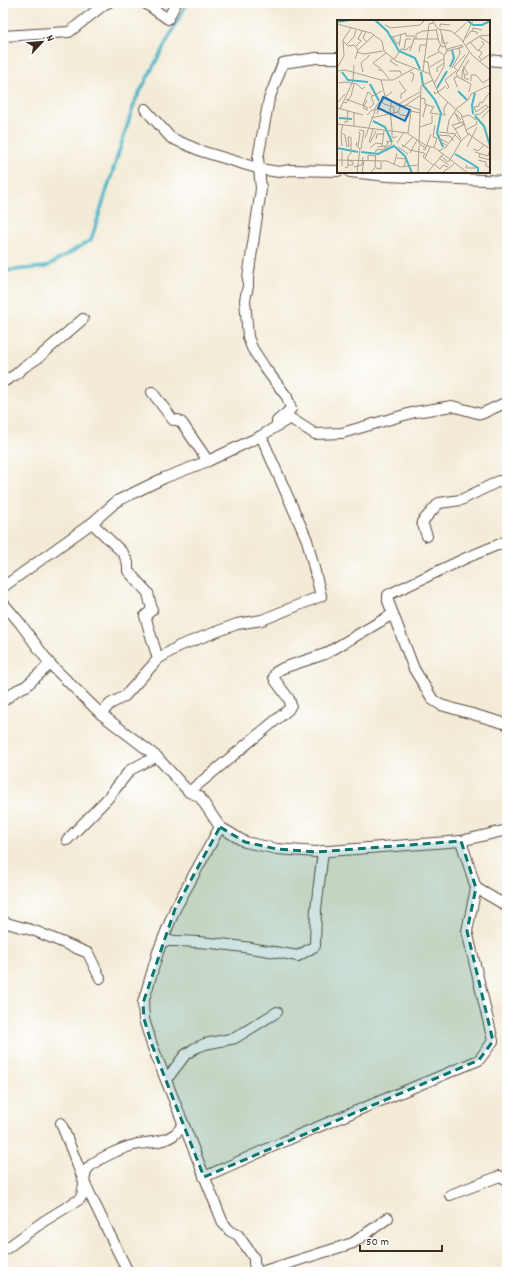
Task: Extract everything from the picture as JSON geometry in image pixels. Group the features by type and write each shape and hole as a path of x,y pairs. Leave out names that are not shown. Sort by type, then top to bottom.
{"street":[{"path":"3,36 69,32 108,3"},
{"path":"145,3 168,19 176,3"},
{"path":"261,436 291,409 286,397 252,348 248,337 245,300 261,189 258,158 269,99 283,63 316,58 337,58"},
{"path":"490,60 507,62"},
{"path":"145,108 171,138 201,151 260,169 279,172 290,170 337,171"},
{"path":"359,173 387,176 507,181"},
{"path":"3,382 38,358 83,318"},
{"path":"152,392 173,420 178,420 182,423 208,461"},
{"path":"3,587 92,523 117,501 164,478 208,461 261,436 290,418 315,434 342,434 416,412 452,406 481,414 507,402"},
{"path":"101,714 110,704 125,696 154,666 158,659 179,646 237,624 262,620 321,596 307,540 261,436"},
{"path":"427,536 422,522 439,503 461,500 499,481 507,482"},
{"path":"92,523 123,553 128,563 128,571 148,593 152,610 145,616 158,659"},
{"path":"507,540 388,595 388,601 414,669 433,700 441,705 507,724"},
{"path":"3,603 20,623 50,664 101,714 157,758 190,792 199,796 220,827 246,842 277,849 322,851 461,841 507,830"},
{"path":"190,792 288,710 291,705 289,699 275,680 274,676 276,672 283,668 325,654 393,614"},
{"path":"3,701 17,690 26,686 50,664"},
{"path":"67,840 108,798 130,770 145,762 157,758"},
{"path":"220,827 175,909 143,1003 144,1019 183,1124 223,1223 230,1231 238,1234 254,1258 254,1264 258,1272"},
{"path":"204,1177 301,1134 479,1060 493,1041 467,931 476,888 461,841"},
{"path":"163,941 193,940 251,947 298,956 315,946 316,909 322,851"},
{"path":"476,888 507,906"},
{"path":"3,922 35,931 88,953 100,978"},
{"path":"166,1080 185,1055 194,1048 205,1044 235,1038 277,1012"},
{"path":"61,1123 84,1184 128,1272"},
{"path":"3,1251 44,1220 80,1199 83,1194 85,1172 92,1164 114,1152 132,1145 161,1141 171,1137 183,1124"},
{"path":"450,1195 500,1176 507,1180"},
{"path":"261,1272 353,1244 388,1218"}],"highlighted area":[{"path":"220,827 245,842 277,849 316,852 461,841 476,888 467,931 493,1041 479,1060 204,1177 152,1045 144,1019 143,1003 175,909"}],"waterway":[{"path":"3,271 46,267 91,240 135,101 187,3"}]}
